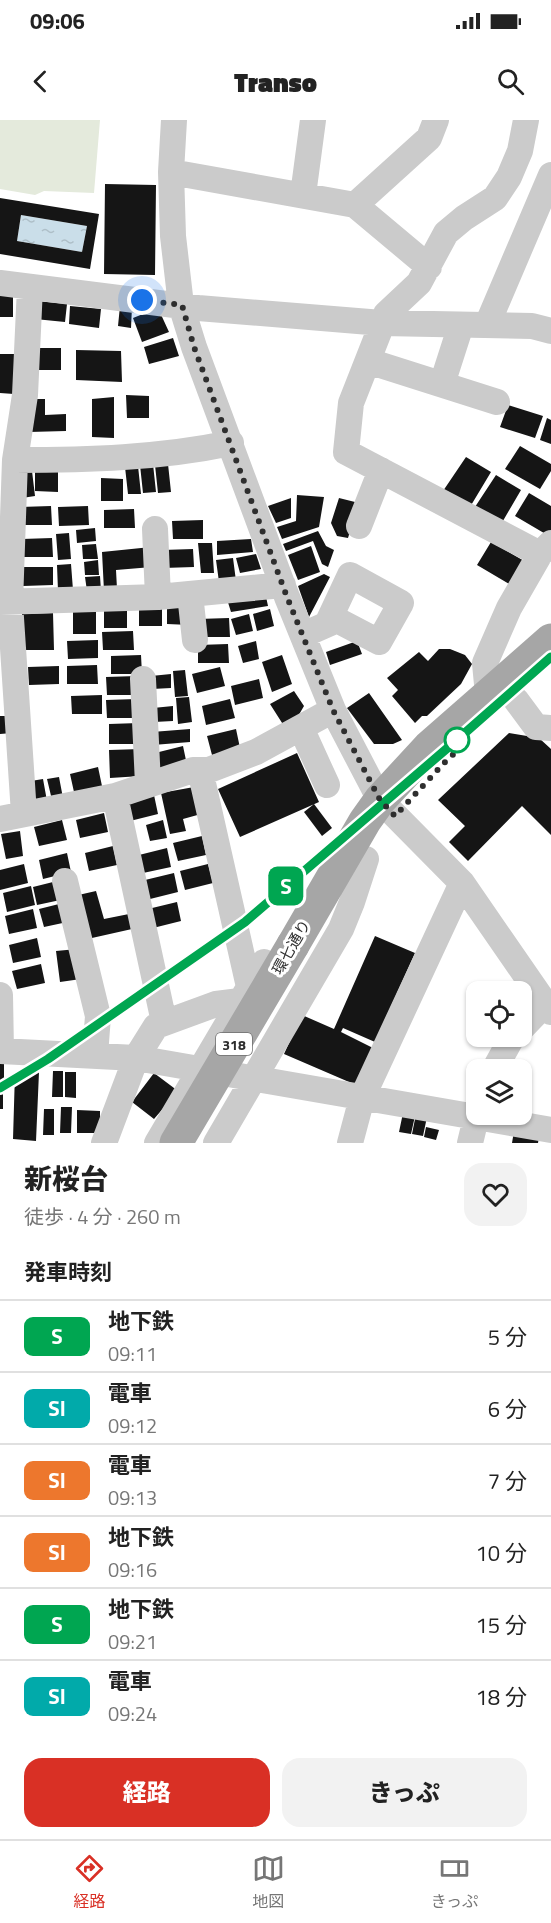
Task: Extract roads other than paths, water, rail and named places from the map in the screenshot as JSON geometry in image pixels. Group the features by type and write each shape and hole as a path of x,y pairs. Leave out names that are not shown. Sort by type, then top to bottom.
{"main road":[{"name":"環七通り","path":"502,697 551,640"},
{"name":"環七通り","path":"196,1143 301,949 357,854 365,821 388,808 429,747 502,697 551,669"},
{"name":"環七通り","path":"176,1143 301,949"}],"street":[{"path":"174,120 171,172 173,236 182,305 194,347 283,585 333,710 351,746 388,808 462,883 548,1008 532,1020"},
{"path":"303,195 313,120"},
{"path":"355,205 429,138 436,120"},
{"path":"526,120 520,151 509,177 495,198 446,233 419,283 386,314 351,403 346,452 546,549 509,608 485,663 502,697 536,727 551,728"},
{"path":"171,172 355,205 429,267"},
{"path":"487,325 551,175"},
{"path":"0,283 182,305 198,309 382,323 532,326 551,331"},
{"path":"30,287 25,395 15,460 5,603 12,817 115,796 193,770 208,770 256,752 333,710"},
{"path":"442,384 461,325"},
{"path":"368,361 497,402"},
{"path":"15,460 93,460 202,449 231,443"},
{"path":"359,526 381,470"},
{"path":"155,529 158,597"},
{"path":"5,603 158,597 283,585"},
{"path":"190,594 195,640"},
{"path":"303,635 327,624"},
{"path":"143,679 148,784"},
{"path":"301,728 323,776 351,746"},
{"path":"200,770 245,994"},
{"path":"115,796 164,1022"},
{"path":"157,1143 199,1070 316,880 357,854"},
{"path":"216,1143 341,929 357,854"},
{"path":"64,881 98,1017 95,1055"},
{"path":"350,1143 362,1098 462,883"},
{"path":"104,1143 136,1058 156,1026 245,994"},
{"path":"0,995 0,1051 136,1058 466,1114"},
{"path":"470,1143 474,1125"},
{"path":"524,1125 551,1130"}],"water":[{"path":"21,215 87,226 82,252 17,241"}],"metro line":[{"name":"S","path":"0,1088 48,1059 245,922 551,657"}]}
